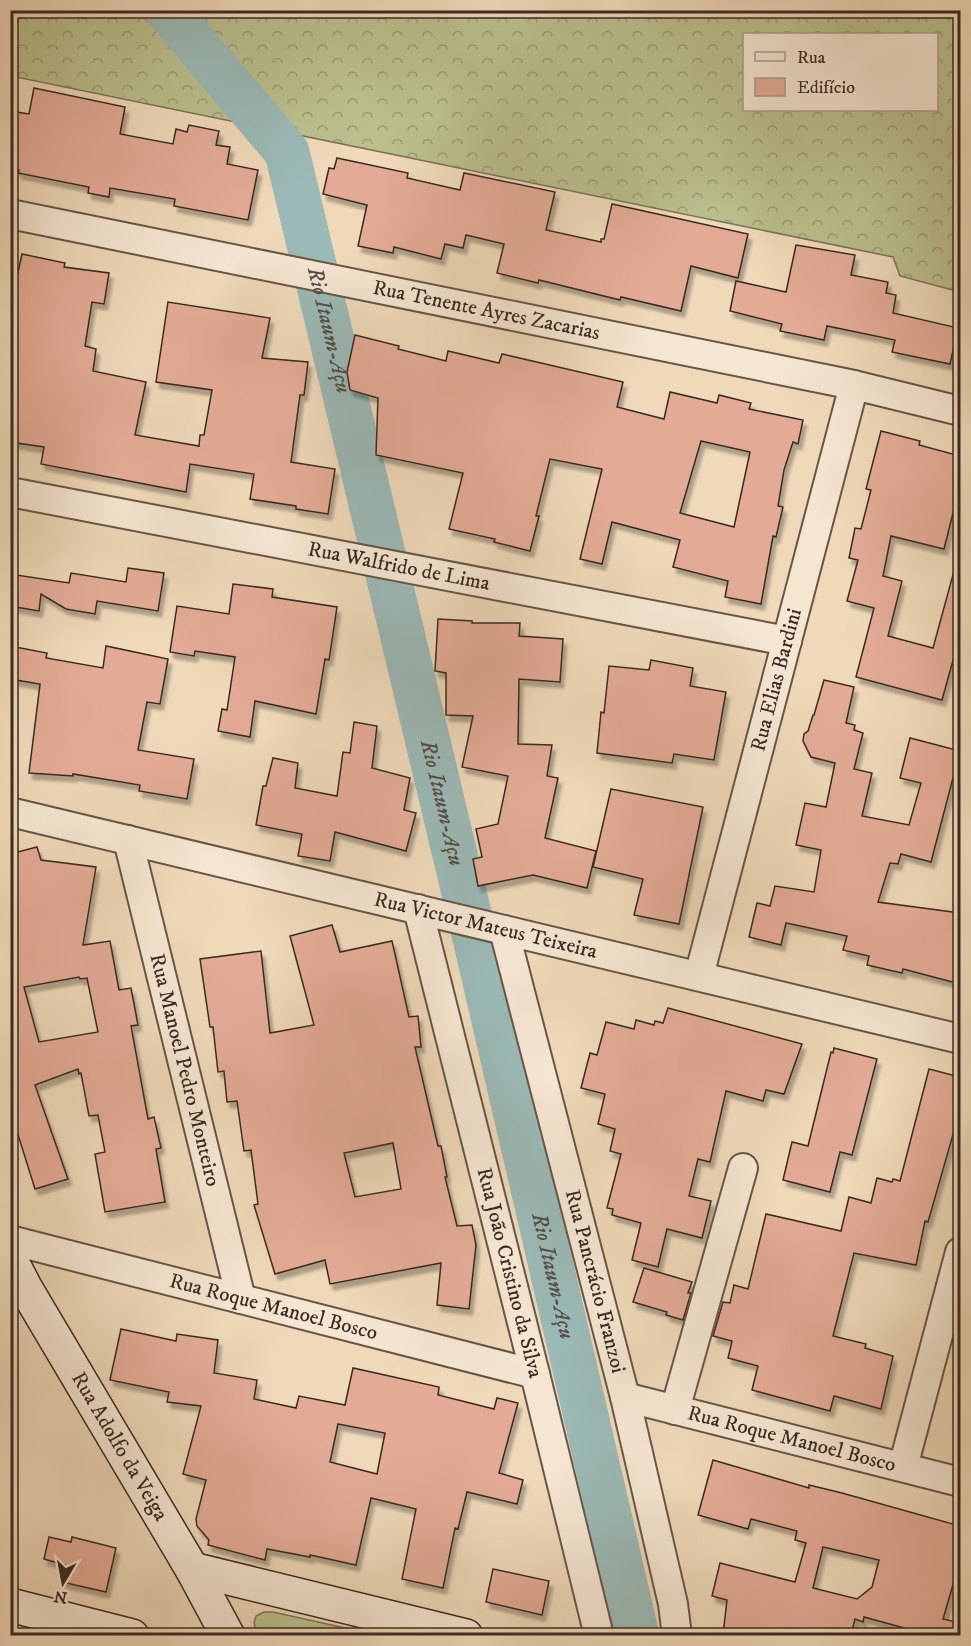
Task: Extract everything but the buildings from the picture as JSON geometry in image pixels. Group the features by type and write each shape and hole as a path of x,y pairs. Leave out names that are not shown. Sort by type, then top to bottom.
{"street":[{"name":"Rua Tenente Ayres Zacarias","path":"10,214 854,385 960,411"},
{"name":"Rua Elias Bardini","path":"699,976 854,385"},
{"name":"Rua Walfrido de Lima","path":"10,492 787,642"},
{"name":"Rua Victor Mateus Teixeira","path":"10,812 960,1039"},
{"name":"Rua Manoel Pedro Monteiro","path":"128,840 241,1299"},
{"name":"Rua João Cristino da Silva","path":"418,909 599,1635"},
{"name":"Rua Pancrácio Franzoi","path":"495,928 625,1396 673,1604 677,1635"},
{"path":"675,1410 743,1168"},
{"name":"Rua Roque Manoel Bosco","path":"10,1240 535,1374"},
{"path":"903,1467 960,1252"},
{"name":"Rua Adolfo da Veiga","path":"10,1258 26,1289 192,1569 228,1635"},
{"name":"Rua Roque Manoel Bosco","path":"625,1396 960,1482"},
{"path":"192,1569 466,1635"},
{"path":"10,1605 132,1635"}],"green space":[{"path":"10,11 960,11 960,292 900,276 893,257 11,76"},
{"path":"264,1612 377,1635 257,1635 254,1623 256,1616"}],"waterway":[{"name":"Rio Itaum-Açu","path":"167,10 287,152 477,947 637,1636"}]}
